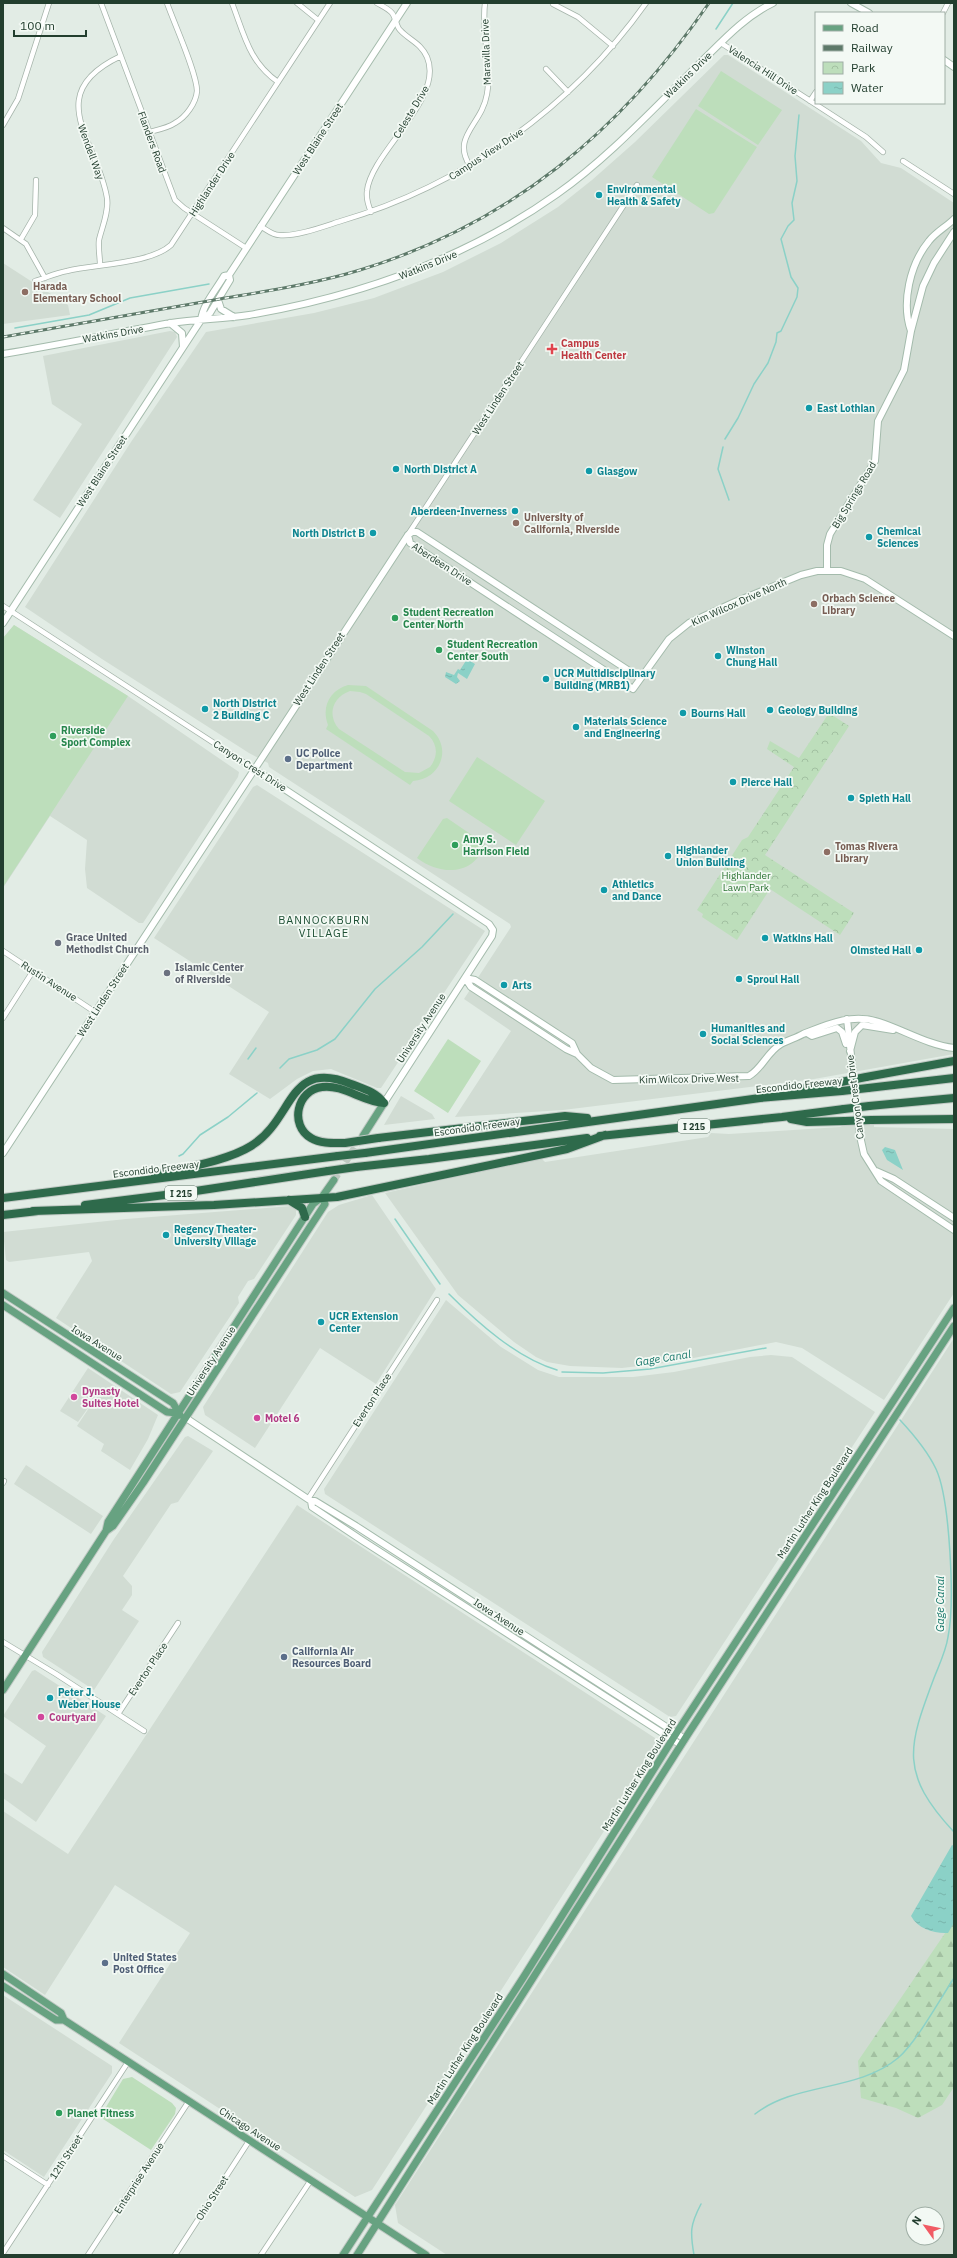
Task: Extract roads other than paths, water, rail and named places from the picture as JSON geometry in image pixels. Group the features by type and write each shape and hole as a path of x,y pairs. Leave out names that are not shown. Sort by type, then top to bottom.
{"highway":[{"path":"760,1098 954,1061"},
{"path":"122,1183 227,1157 246,1150 275,1125 301,1085 315,1078 336,1078 378,1095 384,1103"},
{"name":"Escondido Freeway","path":"3,1198 365,1153 760,1098 954,1078"},
{"path":"384,1103 373,1102 335,1088 321,1087 310,1091 303,1098 298,1111 300,1125 305,1134 319,1142 345,1143 565,1116 604,1119"},
{"name":"I 215","path":"3,1215 189,1192 356,1167 429,1159 605,1135 954,1098"},
{"path":"782,1117 807,1122 954,1119"},
{"path":"33,1211 214,1205 322,1198 359,1193 567,1149 605,1135"},
{"path":"288,1200 302,1208 305,1217"}],"main road":[{"name":"University Avenue","path":"363,1136 384,1103"},
{"name":"University Avenue","path":"3,1690 106,1531 108,1522 178,1412 313,1204 322,1198 334,1180"},
{"name":"University Avenue","path":"106,1531 113,1526 128,1506 325,1204 322,1198"},
{"name":"Iowa Avenue","path":"3,1293 173,1403 178,1412 186,1418"},
{"name":"Iowa Avenue","path":"3,1305 168,1412 178,1412"},
{"name":"Martin Luther King Boulevard","path":"343,2255 523,1978 674,1737 954,1308"},
{"name":"Martin Luther King Boulevard","path":"357,2255 683,1742 954,1326"},
{"path":"128,1506 138,1483 137,1476"},
{"name":"Chicago Avenue","path":"3,1974 61,2013 64,2020"},
{"name":"Chicago Avenue","path":"3,1986 56,2020 64,2020 426,2255"}],"street":[{"path":"3,124 18,99 49,3"},
{"name":"Flanders Road","path":"101,3 175,200 193,214 246,248"},
{"path":"149,132 174,124 181,119 190,108 197,91 194,77 167,3"},
{"path":"232,3 252,56 261,68 278,82"},
{"path":"297,3 318,20"},
{"name":"Highlander Drive","path":"35,282 58,272 146,258 163,251 171,245 193,214 330,3"},
{"name":"Celeste Drive","path":"371,212 366,199 369,181 424,94 430,76 428,58 423,50 414,40 399,30 392,12 377,3"},
{"name":"West Blaine Street","path":"3,623 201,320 210,313 230,280 229,275 246,248 407,3"},
{"name":"Maravilla Drive","path":"470,166 463,153 463,144 483,110 488,94 484,18 486,3"},
{"name":"Campus View Drive","path":"260,226 278,235 287,235 371,212 420,192 470,166 532,123 568,92 613,46 646,3"},
{"name":"Watkins Drive","path":"3,354 170,323 234,317 284,308 368,288 448,258 490,237 533,210 577,178 636,126 741,22 773,3"},
{"path":"851,3 867,12"},
{"path":"553,4 578,17 613,46"},
{"name":"Valencia Hill Drive","path":"722,42 866,137 883,152"},
{"name":"Wendell Way","path":"100,265 99,247 107,200 81,125 79,103 80,95 91,75 105,64 121,56"},
{"path":"945,61 954,67"},
{"path":"546,69 568,92"},
{"path":"810,101 815,94"},
{"path":"903,161 954,194"},
{"path":"21,239 35,215 36,180"},
{"name":"West Linden Street","path":"3,1153 637,185"},
{"name":"Big Springs Road","path":"911,331 908,323 907,304 915,266 929,241 954,219"},
{"path":"3,228 21,239 34,255 45,278"},
{"name":"Big Springs Road","path":"827,570 827,545 830,534 875,461 878,420 904,370 918,301 930,270 954,232"},
{"name":"West Blaine Street","path":"201,320 202,311 224,276 229,275"},
{"path":"218,300 221,309 234,317"},
{"path":"170,323 182,333 183,347"},
{"name":"Aberdeen Drive","path":"633,689 410,543 408,535 412,532 417,532 640,678"},
{"name":"Kim Wilcox Drive North","path":"633,689 669,639 696,619 801,575 827,570 849,573 865,579 954,636"},
{"name":"Canyon Crest Drive","path":"3,606 436,888 489,924 493,930"},
{"name":"University Avenue","path":"384,1103 492,936 493,930"},
{"name":"Rustin Avenue","path":"3,951 95,1012"},
{"path":"3,1018 33,971"},
{"name":"Kim Wilcox Drive West","path":"465,978 471,987 576,1054 591,1068 613,1080 742,1078 754,1074 774,1049 808,1032 834,1022 847,1019 870,1020 903,1031 936,1045 954,1048"},
{"name":"Canyon Crest Drive","path":"847,1019 860,1140 864,1154 881,1181 954,1230"},
{"path":"850,1052 855,1032 862,1025 903,1031"},
{"path":"808,1032 812,1036 838,1028 844,1035 850,1052"},
{"path":"876,1171 894,1179 954,1218"},
{"name":"Everton Place","path":"309,1500 437,1300"},
{"name":"Iowa Avenue","path":"186,1418 309,1500 316,1501 356,1526 683,1742"},
{"name":"Everton Place","path":"118,1714 178,1623"},
{"path":"3,1642 26,1655 144,1731"},
{"name":"12th Street","path":"3,2253 128,2062"},
{"name":"Enterprise Avenue","path":"88,2255 189,2101"},
{"name":"Ohio Street","path":"175,2255 249,2141"},
{"path":"3,2156 48,2185"},
{"path":"261,2255 311,2180"}],"water":[{"path":"467,659 475,664 467,679 458,673 457,677 460,681 456,684 445,677 446,672 454,675 458,669 460,670"},
{"path":"885,1147 895,1150 903,1170 887,1160 882,1150"},
{"path":"952,1845 954,1846 954,1923 948,1933 938,1933 922,1927 914,1921 911,1916"}],"waterway":[{"path":"716,29 733,3"},
{"path":"725,439 738,418 754,384 768,363 776,342 777,333 781,331 797,297 798,288 791,277 781,239 788,226 794,220 792,203 797,181 795,156 799,115"},
{"path":"15,328 89,315 130,298 209,284"},
{"path":"723,447 718,469 729,500"},
{"path":"280,1068 289,1059 317,1050 335,1039 375,989 422,947 453,914"},
{"path":"248,1059 256,1048"},
{"path":"179,1156 183,1154 200,1135 228,1117 257,1093"},
{"name":"Gage Canal","path":"395,1219 440,1284"},
{"name":"Gage Canal","path":"449,1294 473,1317 513,1349 542,1365 557,1370"},
{"name":"Gage Canal","path":"562,1372 603,1373 650,1369 766,1348"},
{"name":"Gage Canal","path":"900,1420 929,1455 941,1483 945,1503 950,1552 950,1621 946,1647 918,1723 914,1741 914,1759 917,1776 924,1793 936,1811 954,1832"},
{"path":"755,2114 771,2104 789,2097 864,2077 882,2069 905,2051 920,2032 954,1978"},
{"path":"694,2255 692,2229 701,2204"}],"tunnel":[{"path":"334,1180 361,1138"}],"railway":[{"path":"3,337 273,290 325,279 360,270 414,251 465,227 513,199 558,167 599,132 638,92 675,49 709,3"}],"place":[{"name":"Environmental Health & Safety","path":"599,195"},
{"name":"Harada Elementary School","path":"25,292"},
{"name":"Campus Health Center","path":"552,349"},
{"name":"East Lothian","path":"809,408"},
{"name":"North District A","path":"396,469"},
{"name":"Glasgow","path":"589,471"},
{"name":"Aberdeen-Inverness","path":"515,511"},
{"name":"University of California, Riverside","path":"516,523"},
{"name":"North District B","path":"373,533"},
{"name":"Chemical Sciences","path":"869,537"},
{"name":"Orbach Science Library","path":"814,604"},
{"name":"Student Recreation Center North","path":"395,618"},
{"name":"Student Recreation Center South","path":"439,650"},
{"name":"Winston Chung Hall","path":"718,656"},
{"name":"UCR Multidisciplinary Building (MRB1)","path":"546,679"},
{"name":"North District 2 Building C","path":"205,709"},
{"name":"Geology Building","path":"770,710"},
{"name":"Bourns Hall","path":"683,713"},
{"name":"Materials Science and Engineering","path":"576,727"},
{"name":"Riverside Sport Complex","path":"53,736"},
{"name":"UC Police Department","path":"288,759"},
{"name":"Pierce Hall","path":"733,782"},
{"name":"Spieth Hall","path":"851,798"},
{"name":"Amy S. Harrison Field","path":"455,845"},
{"name":"Tomas Rivera Library","path":"827,852"},
{"name":"Highlander Union Building","path":"668,856"},
{"name":"Athletics and Dance","path":"604,890"},
{"name":"Watkins Hall","path":"765,938"},
{"name":"Grace United Methodist Church","path":"58,943"},
{"name":"Olmsted Hall","path":"919,950"},
{"name":"Islamic Center of Riverside","path":"167,973"},
{"name":"Sproul Hall","path":"739,979"},
{"name":"Arts","path":"504,985"},
{"name":"Humanities and Social Sciences","path":"703,1034"},
{"name":"Regency Theater- University Village","path":"166,1235"},
{"name":"UCR Extension Center","path":"321,1322"},
{"name":"Dynasty Suites Hotel","path":"74,1397"},
{"name":"Motel 6","path":"257,1418"},
{"name":"California Air Resources Board","path":"284,1657"},
{"name":"Peter J. Weber House","path":"50,1698"},
{"name":"Courtyard","path":"41,1717"},
{"name":"United States Post Office","path":"105,1963"},
{"name":"Planet Fitness","path":"59,2113"}],"district":[{"name":"BANNOCKBURN VILLAGE","path":"324,926"}],"park label":[{"name":"Highlander Lawn Park","path":"746,880"}]}
